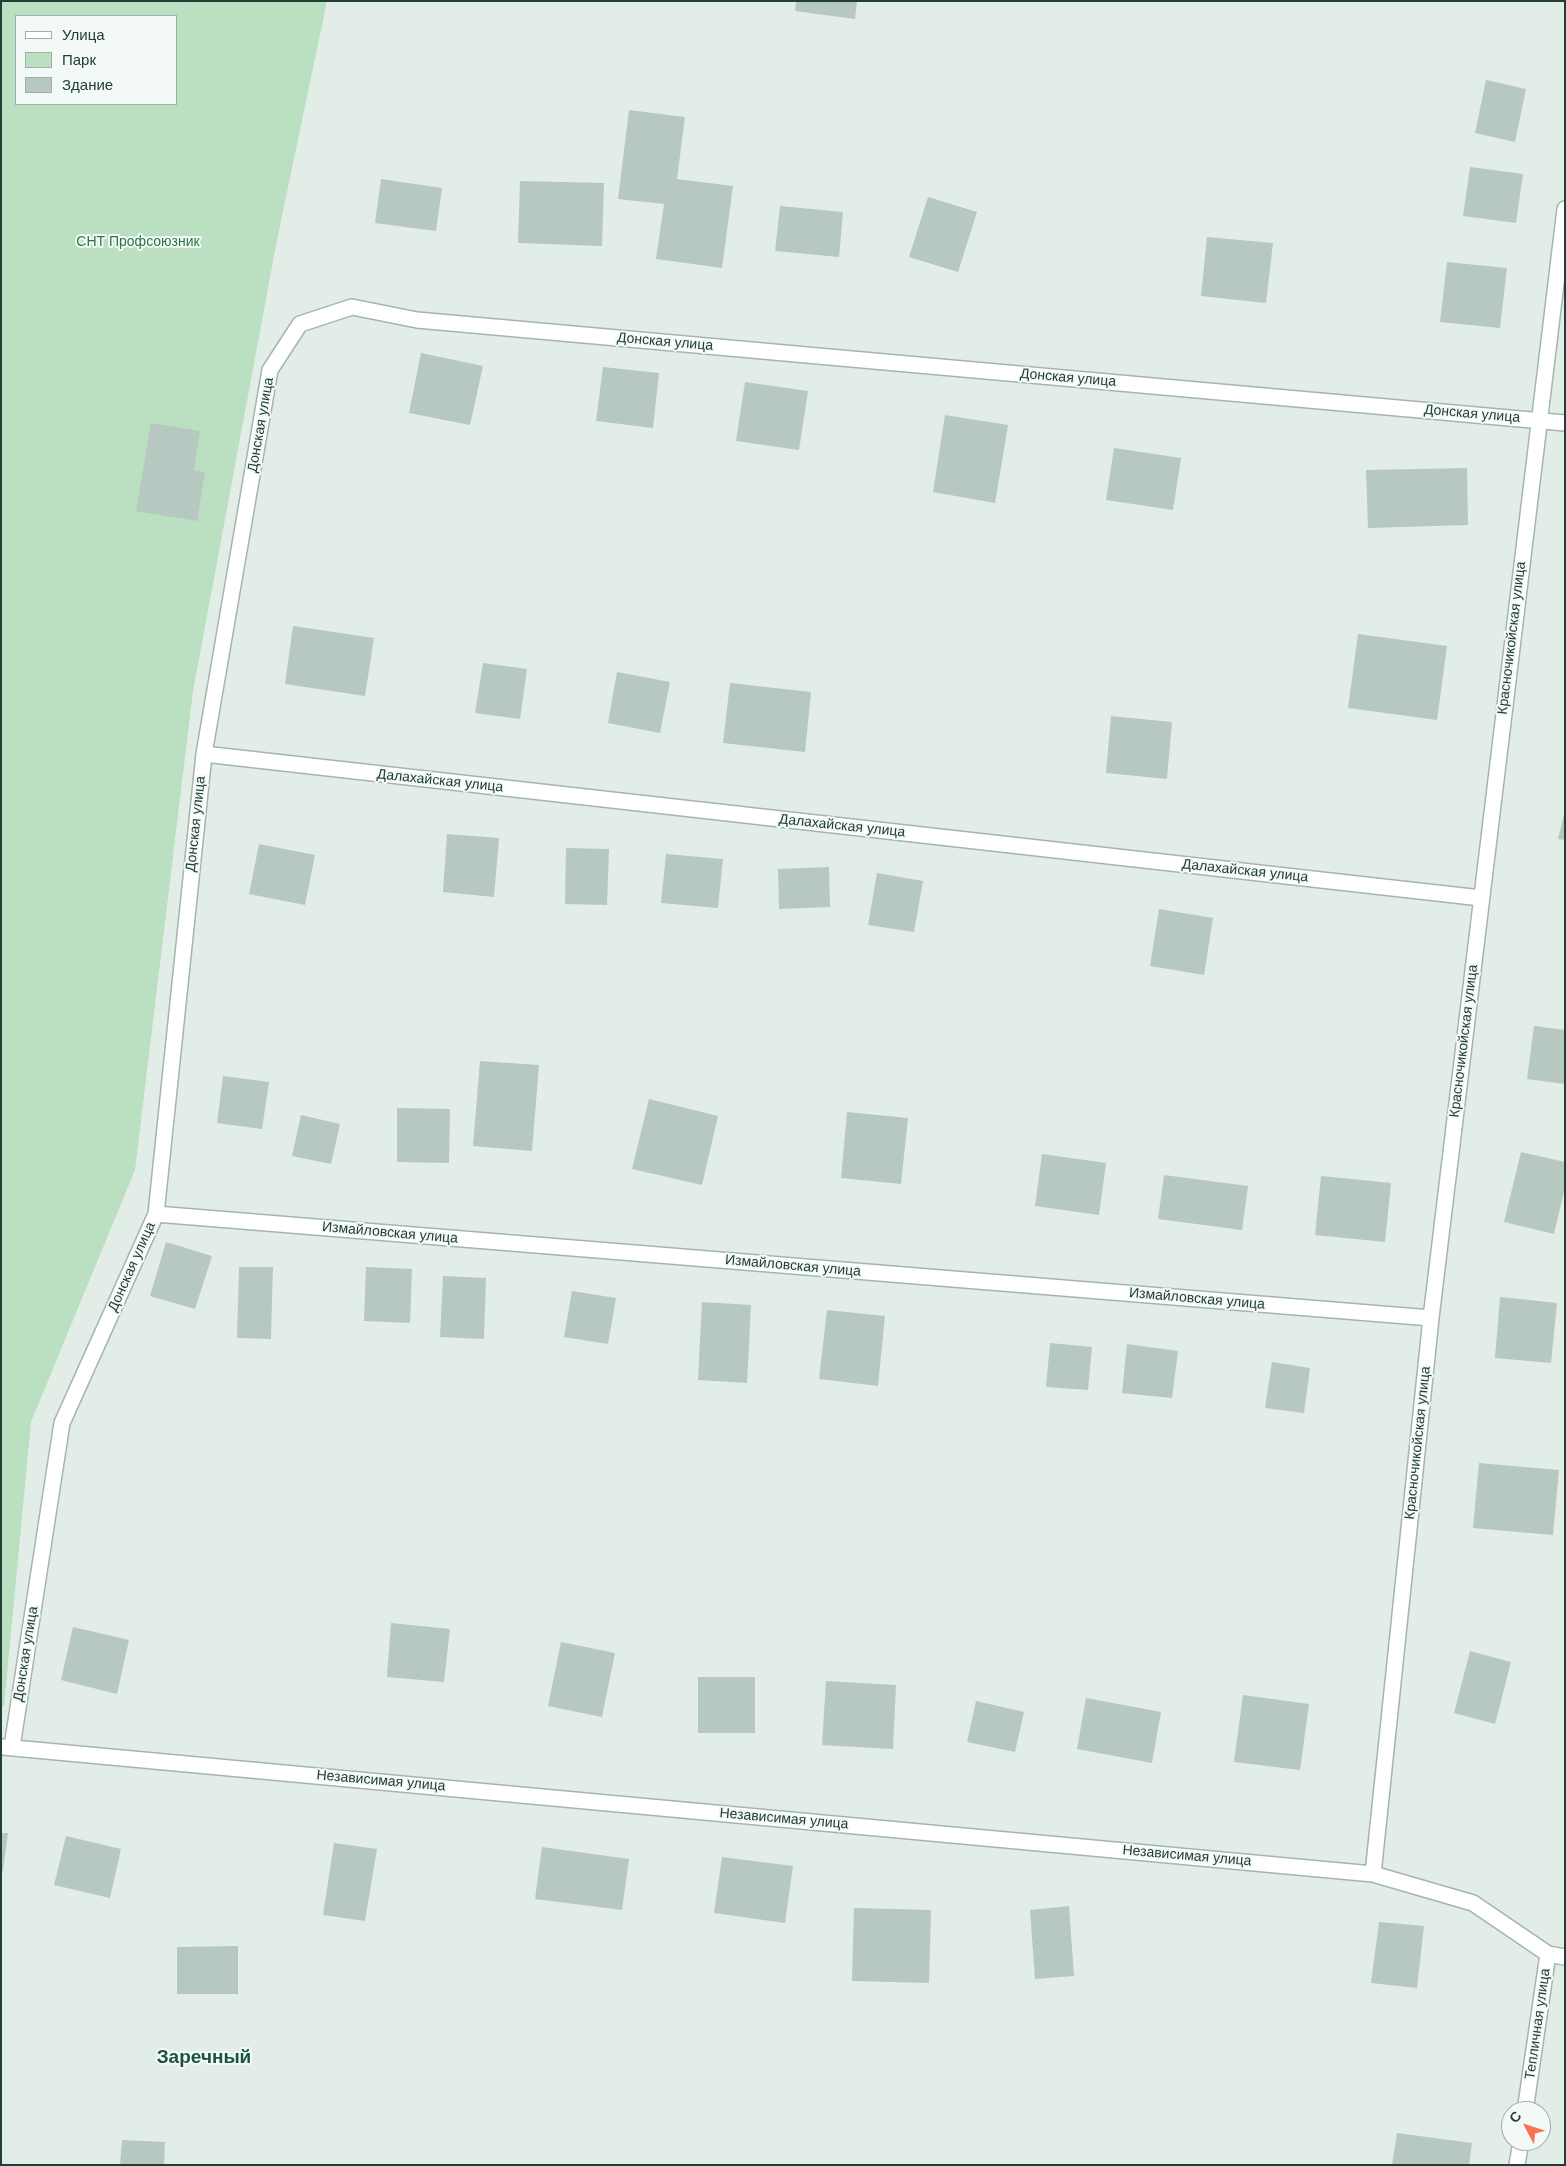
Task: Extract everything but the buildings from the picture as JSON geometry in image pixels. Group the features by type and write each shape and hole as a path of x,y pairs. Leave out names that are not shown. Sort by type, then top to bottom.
{"street":[{"name":"Красночикойская улица","path":"1373,1874 1431,1318 1480,898 1565,209"},
{"name":"Донская улица","path":"6,1747 62,1423 156,1214 204,754 270,370 300,324 352,307 417,320 1565,423"},
{"name":"Далахайская улица","path":"204,754 1480,898"},
{"name":"Измайловская улица","path":"156,1214 1431,1318"},
{"name":"Независимая улица","path":"6,1747 1373,1874 1473,1903 1548,1954"},
{"name":"Тепличная улица","path":"1526,2101 1548,1954 1565,1957"},
{"path":"1517,2165 1519,2151"}],"green space":[{"name":"СНТ Профсоюзник","path":"1,1 327,1 277,240 193,691 135,1170 31,1422 4,1706 1,1706"}],"district":[{"name":"Заречный","path":"204,2058"}]}
